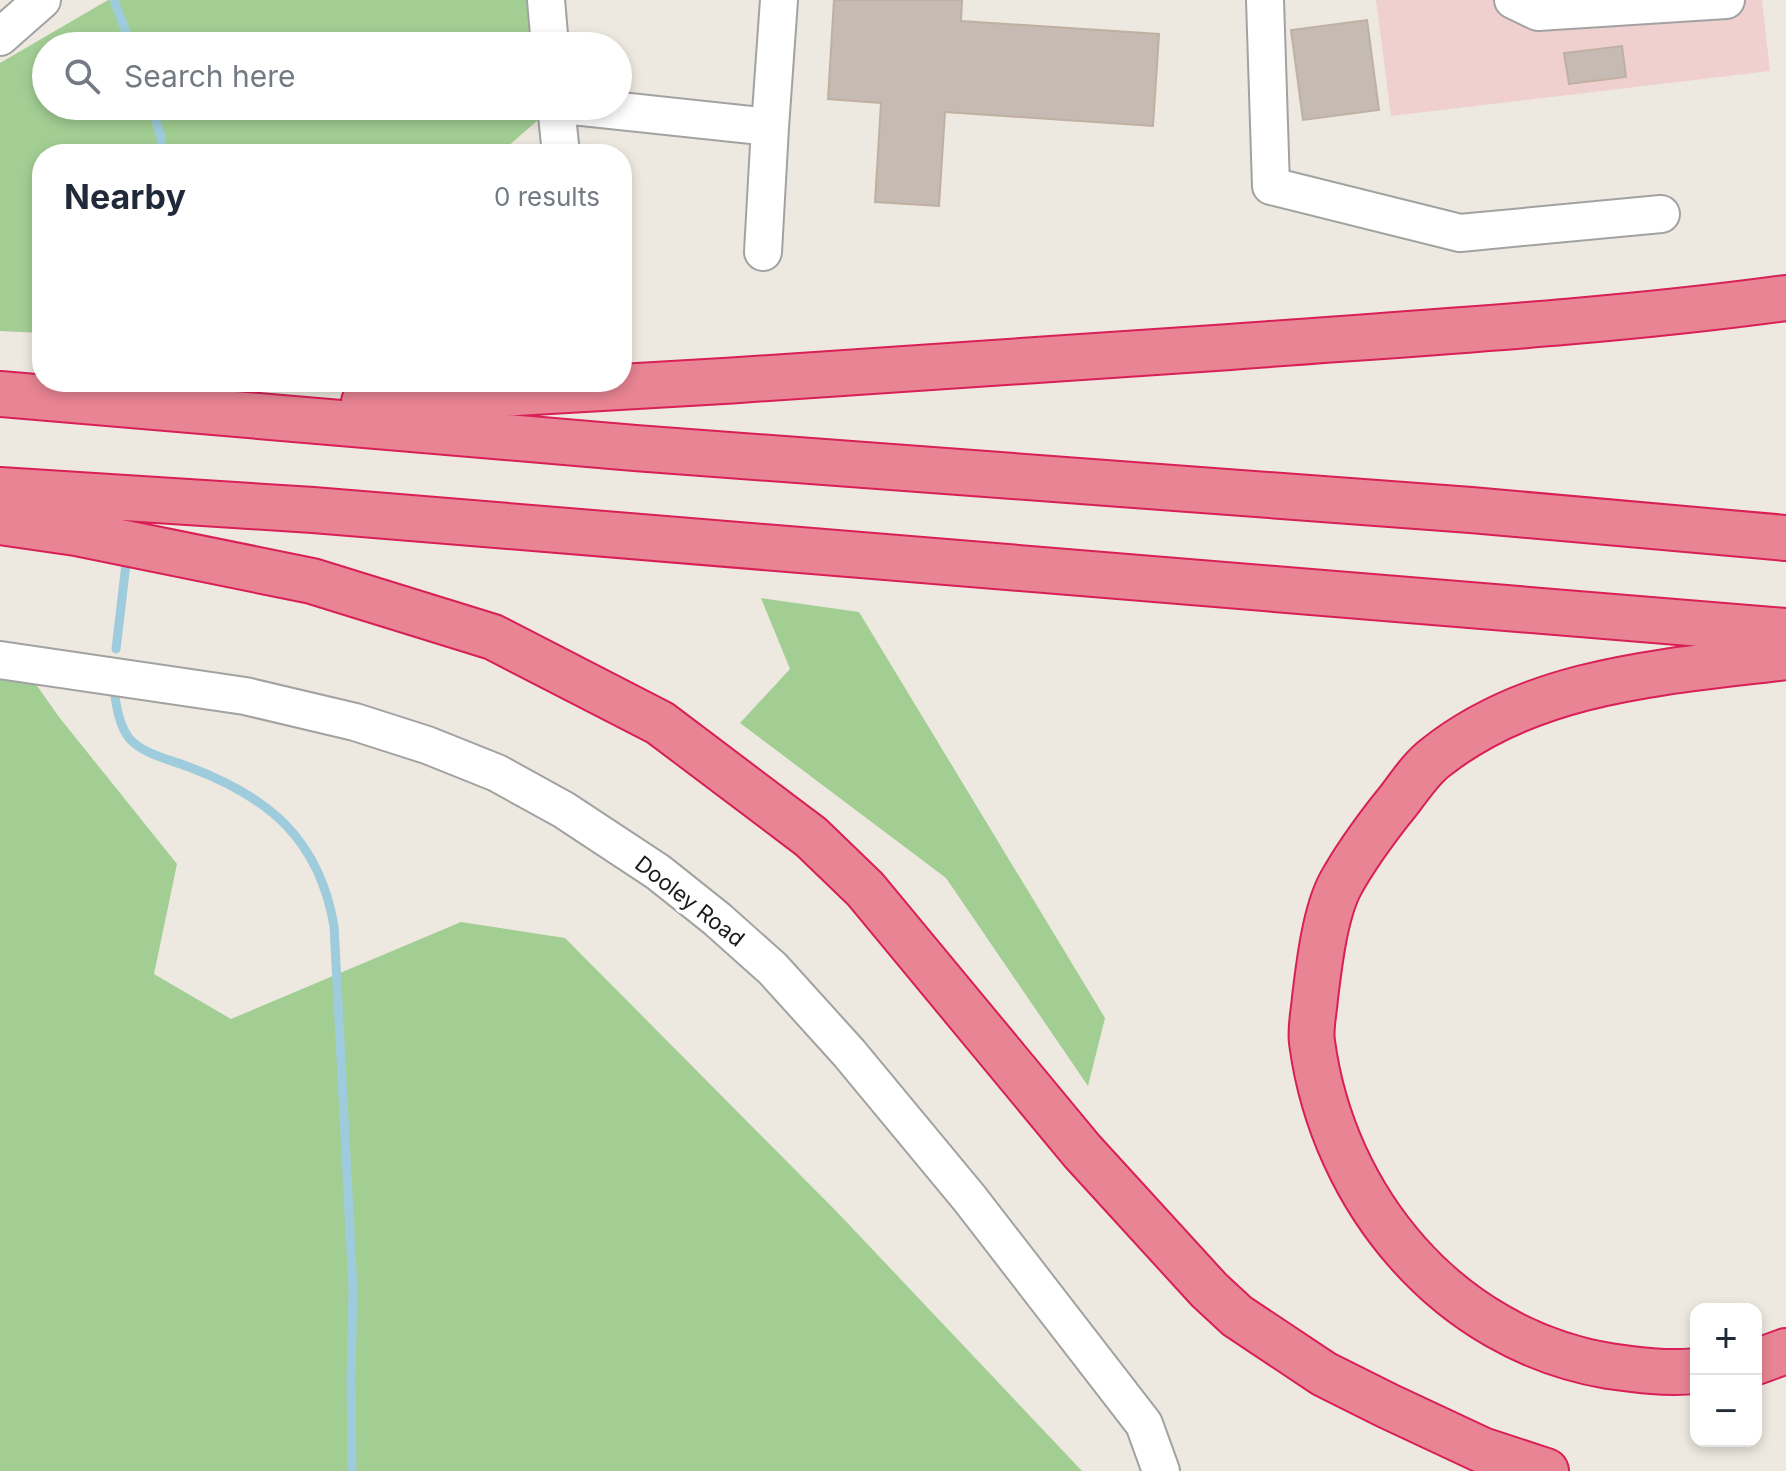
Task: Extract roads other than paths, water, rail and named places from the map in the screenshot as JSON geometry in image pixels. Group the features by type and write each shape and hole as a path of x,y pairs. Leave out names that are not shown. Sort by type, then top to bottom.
{"highway":[{"path":"632,386 869,373 1670,314 1786,298"},
{"path":"205,410 528,392"},
{"path":"0,394 635,448 1471,510 1786,538"},
{"path":"0,490 313,510 1786,631"},
{"path":"0,522 119,541 312,581 493,637 660,723 811,837 857,880 1082,1151 1209,1290 1237,1316 1324,1374 1482,1450 1546,1471"},
{"path":"1690,1371 1638,1370 1584,1362 1529,1344 1478,1316 1419,1268 1370,1204 1351,1172 1327,1106 1311,1039 1320,954 1340,885 1378,826 1433,759 1487,724 1536,701 1584,687 1786,657"},
{"path":"1762,1360 1786,1351"}],"street":[{"path":"0,37 42,0"},
{"path":"546,0 549,32"},
{"path":"763,252 779,0"},
{"path":"1265,0 1271,186 1460,233 1661,214"},
{"path":"1513,0 1538,12 1726,1"},
{"path":"632,112 770,127"},
{"path":"557,120 560,144"},
{"name":"Dooley Road","path":"0,660 245,696 355,722 427,745 497,773 564,810 658,872 773,969 849,1053 970,1199 1144,1424 1161,1471"}],"waterway":[{"path":"114,0 126,32"},
{"path":"156,120 161,144"},
{"path":"116,649 126,564"},
{"path":"113,685 122,726 135,744 157,756 218,779 266,808 303,845 327,895 334,926 353,1289 352,1471"}]}
